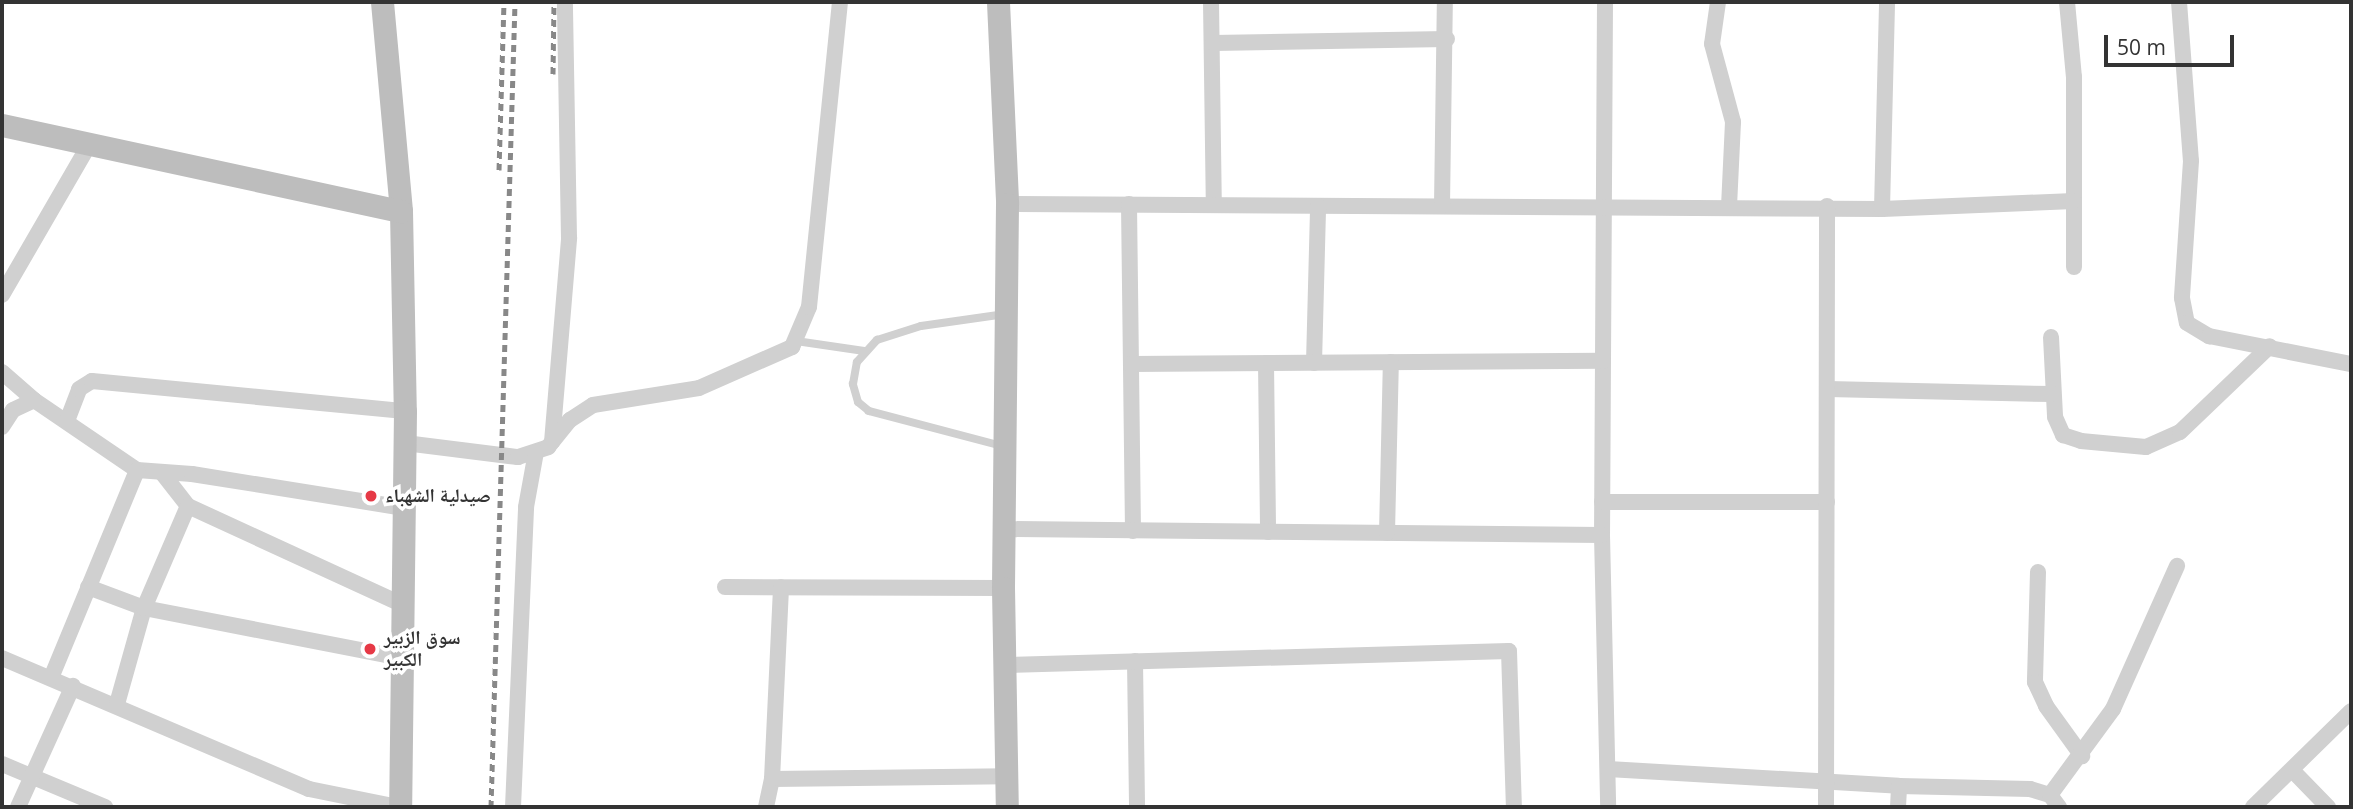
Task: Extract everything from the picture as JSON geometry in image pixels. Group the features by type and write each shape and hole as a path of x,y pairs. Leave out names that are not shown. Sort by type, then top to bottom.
{"street":[{"path":"2,658 117,704 309,789 399,807 405,443 401,211 382,2"},
{"path":"552,442 569,238 565,2"},
{"path":"405,443 518,457 536,452 552,442 570,420 593,405 699,388 769,361 796,341 809,307 840,2"},
{"path":"998,2 1007,204 1003,588 1007,807"},
{"path":"1211,2 1214,205"},
{"path":"1442,206 1446,2"},
{"path":"1605,2 1602,536 1608,807"},
{"path":"1718,2 1712,44 1733,122 1729,208"},
{"path":"1882,208 1887,2"},
{"path":"2067,2 2074,77 2074,267"},
{"path":"2179,2 2191,161 2181,311 2197,332 2351,364"},
{"path":"1213,44 1447,39"},
{"path":"2,125 401,211"},
{"path":"2,295 89,145"},
{"path":"1007,204 1882,208 2074,201"},
{"path":"1129,204 1133,531"},
{"path":"1314,363 1318,206"},
{"path":"1826,807 1829,389 1827,206"},
{"path":"2051,337 2057,427 2072,440 2146,447 2160,444 2180,432 2270,346"},
{"path":"1131,364 1603,361"},
{"path":"1387,533 1391,362"},
{"path":"1266,363 1268,532"},
{"path":"2,372 34,400 137,470 163,474 192,474 404,508"},
{"path":"67,421 79,389 92,381 405,411"},
{"path":"1829,389 2053,394"},
{"path":"2,427 13,410 34,400"},
{"path":"513,807 526,507 536,452"},
{"path":"51,678 137,470"},
{"path":"163,474 188,506 403,605"},
{"path":"1602,502 1827,502"},
{"path":"117,704 144,608 188,506"},
{"path":"1004,529 1602,536"},
{"path":"1608,769 1899,786 2031,789 2054,801 2123,690 2176,566"},
{"path":"2038,572 2035,682 2082,756"},
{"path":"88,587 144,608 402,658"},
{"path":"725,587 1003,588"},
{"path":"766,807 772,779 781,587"},
{"path":"1005,664 1509,651 1514,807"},
{"path":"1135,661 1137,807"},
{"path":"18,807 73,686"},
{"path":"2253,807 2351,711"},
{"path":"2,764 105,807"},
{"path":"2292,770 2328,807"},
{"path":"772,779 1006,776"},
{"path":"1898,807 1899,786"}],"lane":[{"path":"1005,447 869,411 858,401 853,384 864,351 877,340 921,326 1006,314"},
{"path":"796,341 864,351"}],"railway":[{"path":"499,170 504,2"},
{"path":"491,807 515,2"},
{"path":"553,74 554,2"}],"place":[{"name":"صيدلية الشهباء","path":"371,496"},
{"name":"سوق الزبير الكبير","path":"370,649"}]}
